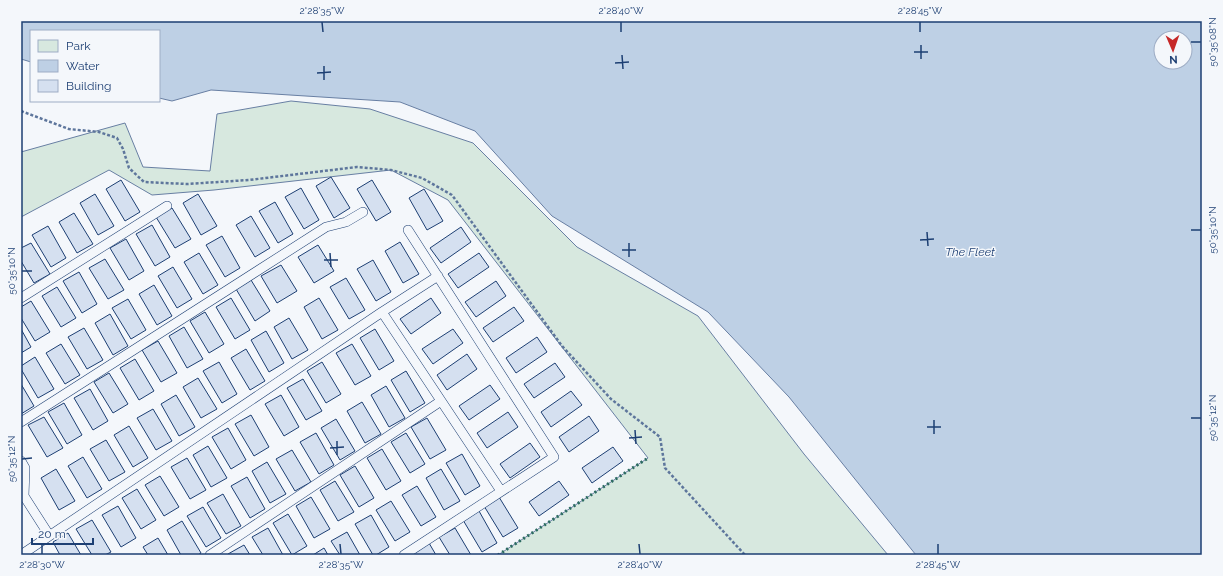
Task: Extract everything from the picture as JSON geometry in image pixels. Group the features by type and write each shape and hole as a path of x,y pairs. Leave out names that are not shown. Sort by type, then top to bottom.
{"lane":[{"path":"21,298 167,206"},
{"path":"21,422 326,227 346,222 363,212"},
{"path":"404,555 554,457 408,230"},
{"path":"21,555 382,312 438,276"},
{"path":"382,312 502,491"},
{"path":"210,555 441,401"},
{"path":"21,461 25,468 24,496 49,535"}],"path":[{"path":"21,111 69,129 99,132 117,138 129,168 144,182 186,184 249,180 357,167 391,170 422,178 452,195 562,346 611,399 660,437 665,468 745,555"}],"green space":[{"path":"291,101 370,109 473,143 577,247 698,316 804,454 888,555 498,555 648,458 448,200 391,170 214,190 152,195 109,170 21,217 21,152 125,123 143,167 210,171 217,114"}],"water":[{"name":"The Fleet","path":"21,21 1202,21 1202,555 916,555 789,397 708,312 552,216 475,131 400,102 211,90 172,101 160,98 160,30 30,30 30,62 21,59"}],"building":[{"path":"331,177 350,208 334,218 316,186"},
{"path":"121,180 140,212 125,221 106,189"},
{"path":"372,180 391,212 376,221 357,189"},
{"path":"301,188 319,220 304,229 285,197"},
{"path":"424,189 443,221 427,230 409,198"},
{"path":"95,194 114,226 98,235 80,203"},
{"path":"198,194 217,226 201,235 183,203"},
{"path":"275,202 293,234 278,243 259,211"},
{"path":"172,208 191,239 175,248 156,217"},
{"path":"74,213 93,244 77,253 59,222"},
{"path":"251,216 270,248 255,257 236,225"},
{"path":"152,225 170,257 155,266 136,234"},
{"path":"48,226 66,258 51,267 32,235"},
{"path":"461,227 471,242 441,263 430,248"},
{"path":"222,236 240,268 225,277 206,245"},
{"path":"126,239 144,271 129,280 110,248"},
{"path":"400,242 419,274 403,283 385,251"},
{"path":"31,243 50,274 34,283 21,261 21,248"},
{"path":"318,245 334,271 314,283 298,257"},
{"path":"199,253 218,285 203,294 184,262"},
{"path":"479,253 489,267 458,288 448,274"},
{"path":"105,259 124,290 108,299 89,268"},
{"path":"373,260 391,292 376,301 357,269"},
{"path":"281,265 297,291 277,303 261,276"},
{"path":"173,267 192,299 177,308 158,276"},
{"path":"79,272 97,304 82,313 63,281"},
{"path":"346,278 365,310 349,319 330,287"},
{"path":"251,280 270,311 255,321 236,289"},
{"path":"496,281 506,296 476,317 465,302"},
{"path":"154,285 172,316 157,325 139,294"},
{"path":"57,287 76,318 61,327 42,296"},
{"path":"231,298 250,330 235,339 216,307"},
{"path":"319,298 338,330 322,339 304,307"},
{"path":"431,298 441,313 411,334 400,319"},
{"path":"128,299 146,330 131,339 112,308"},
{"path":"31,301 50,332 35,341 21,318 21,307"},
{"path":"514,307 524,321 493,342 483,328"},
{"path":"205,312 224,344 209,353 190,321"},
{"path":"110,314 128,346 113,355 95,323"},
{"path":"289,318 308,350 292,359 274,327"},
{"path":"184,327 203,359 187,368 169,336"},
{"path":"84,328 103,360 87,369 68,337"},
{"path":"21,329 31,347 21,353"},
{"path":"375,329 394,361 379,370 360,338"},
{"path":"453,329 463,343 433,364 422,349"},
{"path":"266,331 284,363 269,372 251,340"},
{"path":"537,337 547,352 516,373 506,358"},
{"path":"158,341 177,373 161,382 142,350"},
{"path":"61,344 80,375 65,384 46,353"},
{"path":"352,344 371,376 355,385 336,353"},
{"path":"246,349 265,381 250,390 231,358"},
{"path":"467,354 477,369 447,390 437,375"},
{"path":"35,357 54,389 38,398 21,369 21,366"},
{"path":"135,359 154,391 139,400 120,368"},
{"path":"219,362 237,394 222,403 203,371"},
{"path":"322,362 341,394 326,403 307,371"},
{"path":"555,363 565,377 534,398 524,384"},
{"path":"406,371 425,403 410,412 391,380"},
{"path":"109,373 128,404 113,413 94,382"},
{"path":"198,378 217,409 201,418 183,387"},
{"path":"303,379 322,411 306,420 287,388"},
{"path":"21,384 34,406 21,414"},
{"path":"490,385 500,399 469,420 459,406"},
{"path":"386,386 405,418 389,427 371,395"},
{"path":"90,389 108,421 93,430 74,398"},
{"path":"571,391 582,405 551,427 541,412"},
{"path":"176,395 195,427 179,436 161,404"},
{"path":"281,395 299,427 284,436 265,404"},
{"path":"362,402 381,434 365,443 347,411"},
{"path":"64,403 82,435 67,444 48,412"},
{"path":"153,409 172,441 156,450 137,418"},
{"path":"508,412 518,427 487,448 477,433"},
{"path":"251,415 269,447 254,456 235,424"},
{"path":"589,416 599,431 569,452 559,437"},
{"path":"44,417 63,448 47,457 28,425"},
{"path":"427,418 446,450 430,459 411,427"},
{"path":"336,419 355,451 340,460 321,428"},
{"path":"129,426 148,458 133,467 114,435"},
{"path":"228,428 246,460 231,469 212,437"},
{"path":"316,433 334,465 319,474 300,442"},
{"path":"406,433 425,464 410,473 391,442"},
{"path":"106,440 125,472 109,481 90,449"},
{"path":"530,443 540,457 510,478 500,464"},
{"path":"208,446 227,478 211,487 193,455"},
{"path":"613,447 623,461 592,483 582,468"},
{"path":"382,449 401,481 386,490 367,458"},
{"path":"292,450 311,482 295,491 276,459"},
{"path":"462,454 480,486 465,495 446,463"},
{"path":"83,457 102,489 87,498 68,466"},
{"path":"187,458 206,490 190,499 171,467"},
{"path":"267,462 286,494 270,503 252,471"},
{"path":"355,466 374,498 359,507 340,475"},
{"path":"56,469 75,501 59,510 41,478"},
{"path":"441,469 460,501 444,510 426,478"},
{"path":"160,476 179,507 164,516 145,485"},
{"path":"247,477 265,509 250,518 231,486"},
{"path":"335,481 354,512 338,521 320,490"},
{"path":"559,481 569,495 539,516 529,502"},
{"path":"417,486 436,517 421,526 402,495"},
{"path":"137,489 156,520 141,529 122,498"},
{"path":"223,494 241,526 226,534 207,503"},
{"path":"311,497 330,529 314,538 296,506"},
{"path":"499,497 518,528 503,537 484,506"},
{"path":"391,501 410,532 395,541 376,510"},
{"path":"118,506 136,538 121,547 102,515"},
{"path":"203,507 221,538 206,547 187,516"},
{"path":"479,511 497,543 482,552 463,520"},
{"path":"288,514 307,546 292,555 273,523"},
{"path":"371,515 389,547 376,555 373,555 355,524"},
{"path":"92,520 111,552 105,555 92,555 76,529"},
{"path":"182,521 201,553 198,555 181,555 167,530"},
{"path":"268,528 283,555 263,555 252,537"},
{"path":"455,528 471,555 450,555 439,537"},
{"path":"347,532 360,555 340,555 331,541"},
{"path":"68,533 81,555 60,555 53,542"},
{"path":"158,538 168,555 148,555 143,547"},
{"path":"429,543 436,555 415,555 413,552"},
{"path":"244,545 250,555 228,554"},
{"path":"324,548 328,555 313,555"}],"hedge":[{"path":"498,555 648,458"}]}
